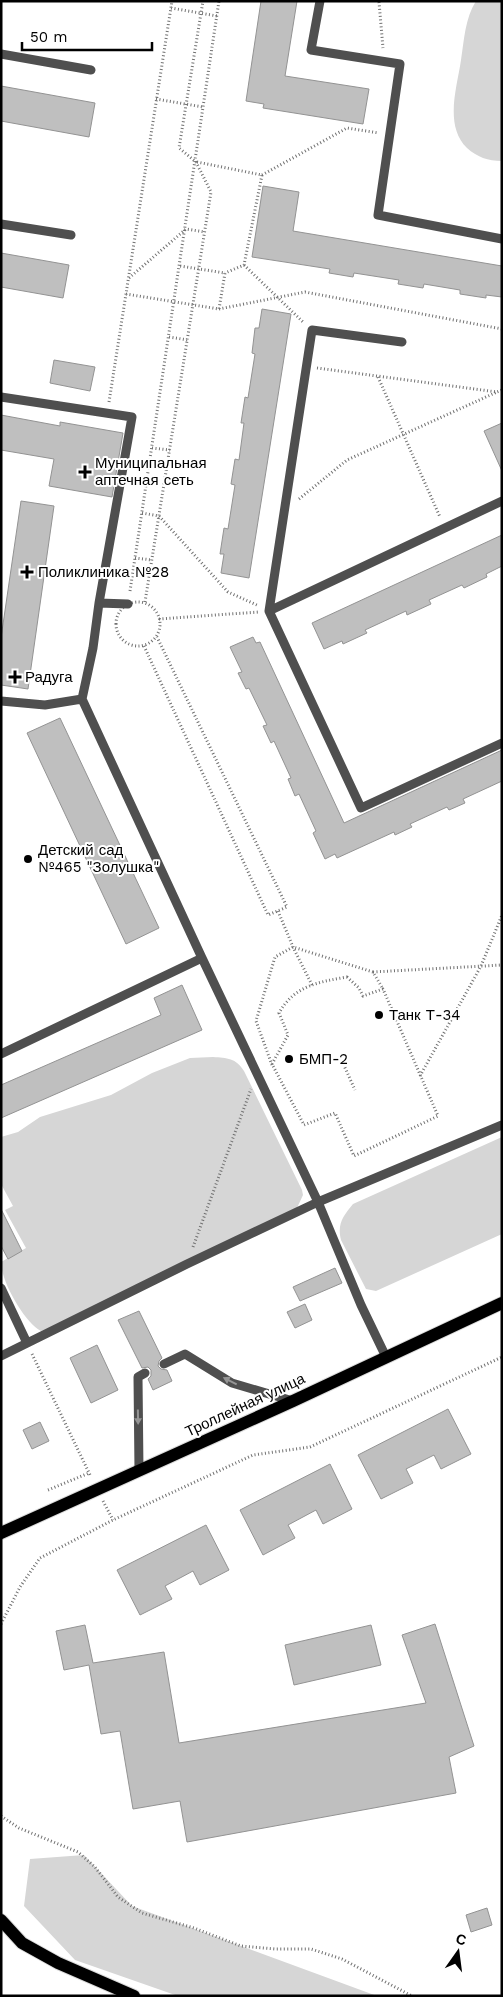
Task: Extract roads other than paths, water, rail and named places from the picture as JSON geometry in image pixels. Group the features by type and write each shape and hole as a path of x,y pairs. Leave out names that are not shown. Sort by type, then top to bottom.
{"main road":[{"name":"Троллейная улица","path":"1,1533 293,1401 502,1303"},
{"path":"1,1920 22,1942 58,1963 134,1996"}],"lane":[{"path":"320,1 311,50 400,64 378,215 502,239"},
{"path":"1,54 91,70"},
{"path":"1,224 71,235"},
{"path":"402,342 312,330 269,611 361,808 502,743"},
{"path":"1,397 132,417 93,648 82,698 202,958 318,1202 361,1305 386,1357"},
{"path":"269,611 502,501"},
{"path":"99,604 128,604"},
{"path":"1,701 45,705 82,698"},
{"path":"1,1054 202,958"},
{"path":"1,1356 318,1202 502,1125"},
{"path":"1,1288 27,1343"},
{"path":"164,1364 185,1354 232,1383 293,1401"},
{"path":"139,1471 138,1376 145,1373"}],"place":[{"name":"Муниципальная аптечная сеть","path":"85,472"},
{"name":"Поликлиника №28","path":"27,572"},
{"name":"Радуга","path":"15,677"},
{"name":"Детский сад №465 \"Золушка\"","path":"28,859"},
{"name":"Танк Т-34","path":"379,1015"},
{"name":"БМП-2","path":"289,1059"}]}
